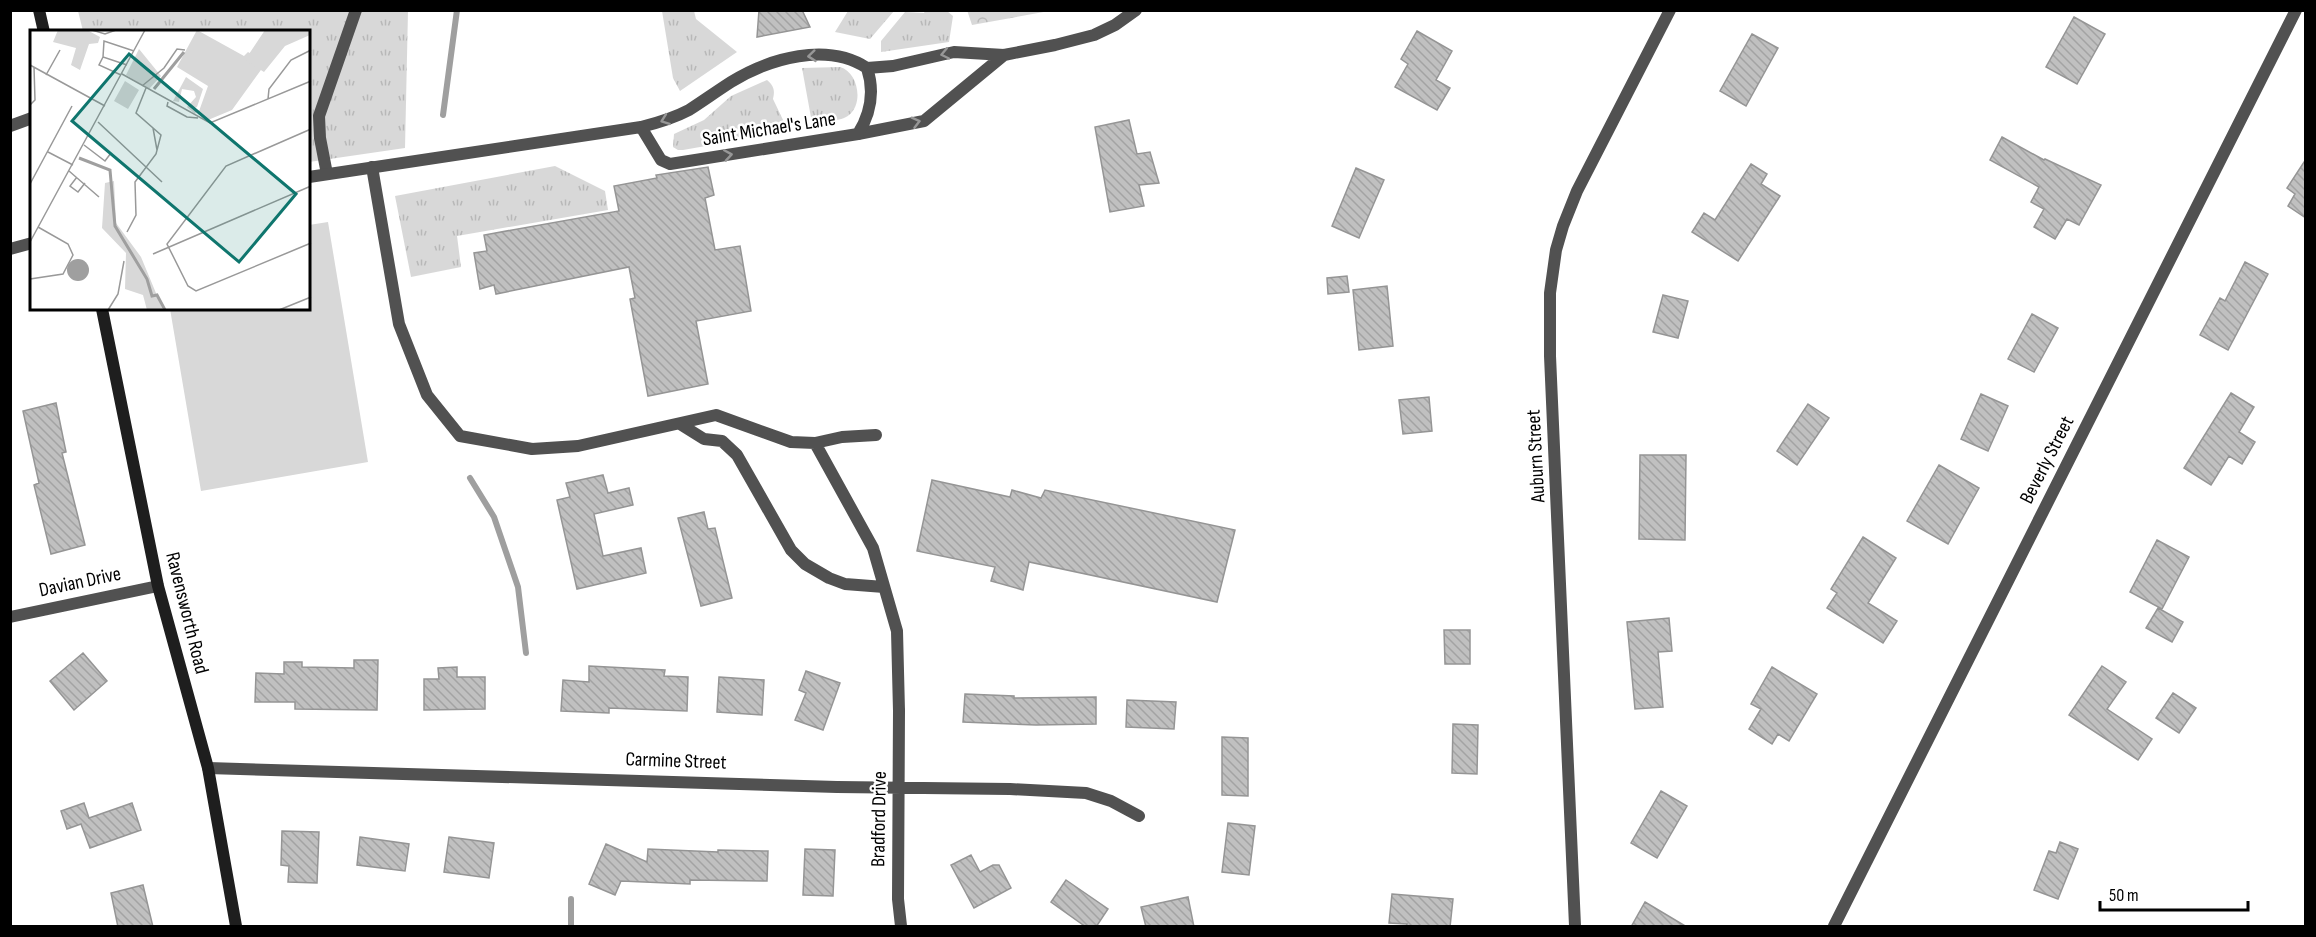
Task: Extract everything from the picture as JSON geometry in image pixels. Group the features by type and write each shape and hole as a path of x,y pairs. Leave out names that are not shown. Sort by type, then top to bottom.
{"main road":[{"path":"39,10 44,30"},
{"name":"Ravensworth Road","path":"102,310 158,586 207,768 236,927"}],"street":[{"path":"327,174 320,138 320,116 356,10"},
{"path":"867,68 892,66 954,52 1004,55 1094,35 1115,25 1136,10"},
{"name":"Auburn Street","path":"1575,927 1550,356 1550,293 1556,250 1577,191 1670,10"},
{"name":"Beverly Street","path":"1834,927 2296,10"},
{"name":"Saint Michael's Lane","path":"310,177 641,127 677,115 733,80 765,66 789,59 826,54 849,57 867,68 870,78 871,102 865,124 858,134 670,164 661,160 641,127"},
{"path":"858,134 924,121 1004,55"},
{"path":"10,126 30,119"},
{"path":"372,167 399,324 428,395 460,436 532,449 578,446 716,415 792,442 815,443 842,437 876,435"},
{"path":"10,249 30,244"},
{"path":"680,424 704,439 722,441 738,455 791,550 806,564 846,585 884,587"},
{"name":"Bradford Drive","path":"815,443 873,548 897,631 900,787 898,899 901,927"},
{"name":"Davian Drive","path":"10,617 158,586"},
{"name":"Carmine Street","path":"207,768 1010,789 1086,794 1111,801 1139,816"}],"green space":[{"path":"967,10 1049,10 1049,11 972,25"},
{"path":"78,11 408,11 405,148 310,162 310,30 83,30"},
{"path":"662,11 694,11 696,19 737,52 680,91 673,78"},
{"path":"848,11 894,11 870,39 835,32"},
{"path":"925,11 947,11 953,16 949,42 881,52 881,41 905,12 924,13"},
{"path":"840,67 846,70 855,81 857,96 854,110 841,119 812,123 802,68"},
{"path":"767,80 773,88 773,99 784,122 779,133 683,150 673,147 674,134 704,120 731,96"},
{"path":"555,166 605,191 608,210 457,236 461,267 411,277 395,196"},
{"path":"328,222 368,462 201,491 170,310 310,310 310,225"}],"building":[{"path":"759,10 802,10 810,27 757,37"},
{"path":"2074,17 2105,34 2077,84 2046,67"},
{"path":"1417,31 1452,51 1436,80 1450,88 1437,110 1395,87 1408,64 1401,59"},
{"path":"1752,34 1778,48 1746,106 1720,91"},
{"path":"1129,120 1137,154 1150,152 1159,183 1139,185 1144,206 1110,212 1095,127"},
{"path":"2002,137 2044,160 2101,185 2079,225 2067,219 2055,239 2034,227 2044,209 2031,202 2039,187 1990,160"},
{"path":"2306,159 2306,218 2288,206 2295,194 2287,188"},
{"path":"1751,164 1767,174 1761,184 1780,196 1738,261 1692,232 1704,213 1715,220"},
{"path":"708,167 714,195 705,198 715,250 740,246 751,311 696,321 708,384 648,396 630,299 635,298 629,267 496,294 494,285 480,289 474,253 487,251 484,235 619,211 614,186 657,178 656,175"},
{"path":"1356,168 1384,180 1359,238 1332,226"},
{"path":"2245,262 2268,274 2228,350 2200,335 2220,298 2225,301"},
{"path":"1347,276 1349,292 1328,294 1327,278"},
{"path":"1387,286 1393,346 1359,350 1353,290"},
{"path":"1663,295 1688,301 1678,338 1653,332"},
{"path":"2032,314 2058,328 2034,372 2008,359"},
{"path":"2231,393 2254,407 2239,432 2255,442 2242,464 2229,456 2211,485 2184,468"},
{"path":"1981,394 2008,406 1988,451 1961,439"},
{"path":"1429,397 1432,431 1403,434 1399,400"},
{"path":"56,403 66,452 62,453 85,545 51,554 34,485 39,483 23,411"},
{"path":"1808,404 1829,418 1797,465 1777,451"},
{"path":"1640,455 1686,455 1685,540 1639,539"},
{"path":"1939,465 1979,488 1948,544 1907,521"},
{"path":"603,475 608,493 629,488 633,505 594,514 603,556 641,548 646,573 577,589 557,500 570,497 566,483"},
{"path":"932,480 1010,497 1012,490 1041,498 1045,490 1235,530 1217,602 1029,562 1023,590 991,581 995,567 917,551"},
{"path":"704,512 708,529 715,528 732,598 701,606 678,518"},
{"path":"1863,537 1896,558 1868,603 1897,621 1883,643 1827,608 1837,593 1831,589"},
{"path":"2157,540 2189,557 2162,609 2130,592"},
{"path":"2158,608 2183,622 2172,642 2146,628"},
{"path":"1669,618 1672,651 1658,652 1663,707 1635,709 1627,622"},
{"path":"1444,630 1470,630 1470,664 1445,664"},
{"path":"83,653 107,681 74,710 50,681"},
{"path":"354,660 378,660 377,710 295,709 295,702 255,702 256,673 284,674 284,662 302,662 302,667 354,668"},
{"path":"589,666 665,670 664,676 688,677 687,711 609,708 609,713 561,711 563,680 589,682"},
{"path":"2102,666 2126,682 2107,709 2152,739 2138,760 2069,715"},
{"path":"457,667 457,677 485,677 485,709 424,710 424,679 439,679 438,668"},
{"path":"1772,667 1817,694 1789,741 1778,734 1772,744 1749,729 1761,709 1751,704"},
{"path":"806,671 840,683 823,730 795,720 806,693 799,690"},
{"path":"719,677 764,680 762,715 717,712"},
{"path":"2173,693 2196,708 2179,733 2156,718"},
{"path":"965,694 1014,696 1014,698 1096,697 1096,724 1036,725 963,722"},
{"path":"1127,700 1176,702 1174,729 1126,727"},
{"path":"1453,724 1478,725 1477,774 1452,773"},
{"path":"1222,737 1248,738 1248,796 1222,795"},
{"path":"1661,791 1687,806 1657,858 1631,843"},
{"path":"84,803 89,818 132,803 141,830 90,848 81,824 67,829 61,811"},
{"path":"1228,823 1255,826 1249,875 1222,872"},
{"path":"282,831 319,832 317,883 288,882 289,866 281,865"},
{"path":"360,837 409,844 405,871 357,865"},
{"path":"449,837 494,843 489,878 444,872"},
{"path":"2060,842 2078,849 2058,899 2034,890 2049,851 2056,853"},
{"path":"606,844 647,862 648,849 718,852 718,850 768,851 767,881 690,880 690,884 621,881 615,895 589,884"},
{"path":"805,849 835,850 833,896 803,895"},
{"path":"971,855 980,872 993,865 999,865 1011,888 974,908 951,865"},
{"path":"1066,880 1108,909 1096,927 1086,927 1051,902"},
{"path":"143,885 153,927 118,927 111,893"},
{"path":"1392,894 1453,899 1450,927 1406,927 1407,924 1389,923"},
{"path":"1188,897 1194,927 1146,927 1141,907"},
{"path":"1645,902 1687,927 1631,927"}],"waterway":[{"path":"443,115 457,10"},
{"path":"470,478 494,517 518,587 526,653"},
{"path":"571,899 571,926"}]}
